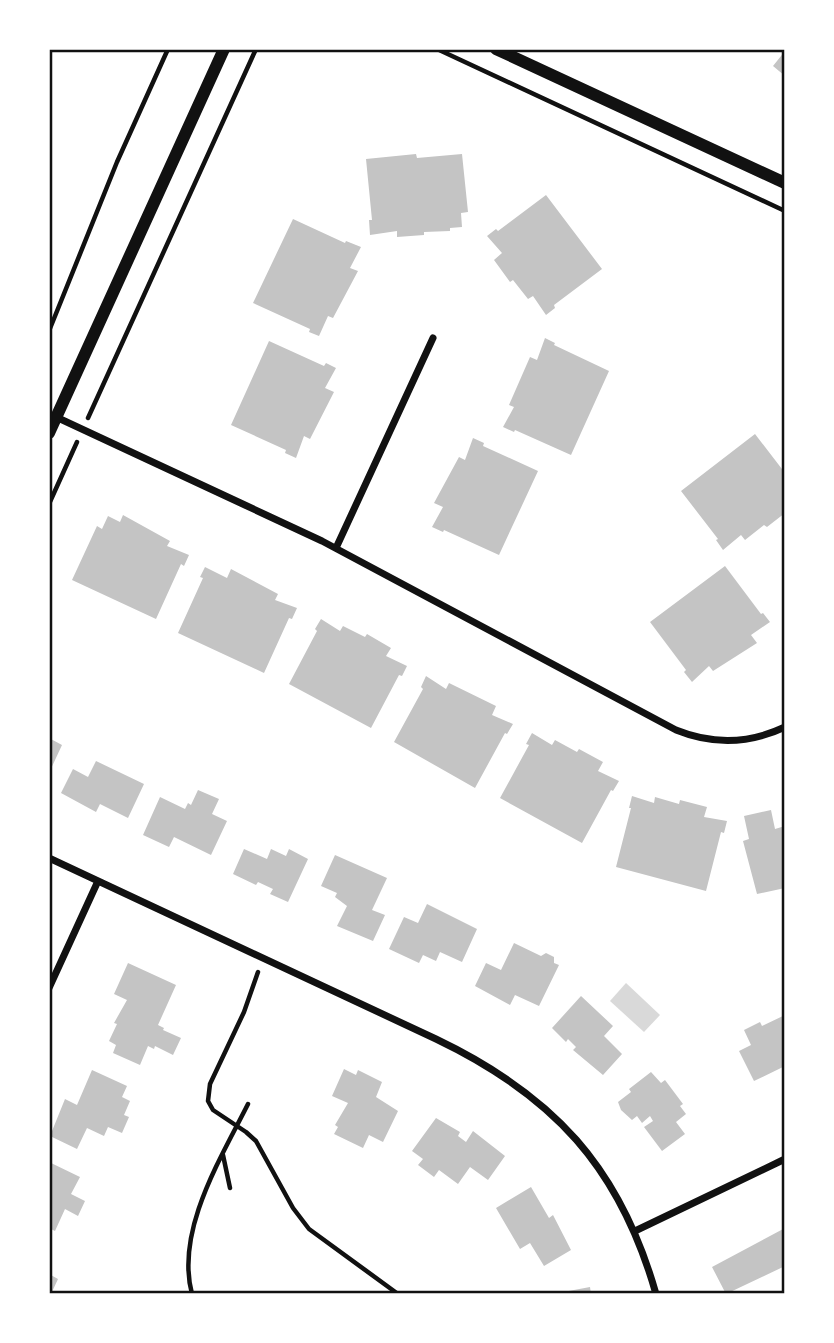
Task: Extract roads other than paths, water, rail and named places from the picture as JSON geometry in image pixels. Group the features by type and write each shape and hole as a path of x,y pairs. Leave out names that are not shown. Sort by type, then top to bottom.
{"street":[{"path":"49,433 224,49"},
{"path":"496,49 785,183"},
{"path":"336,548 433,338"},
{"path":"56,417 336,548 676,730 710,740 733,741 754,738 785,727"},
{"path":"49,858 475,1058 523,1088 560,1122 607,1180 635,1231 656,1294"},
{"path":"49,988 98,881"},
{"path":"635,1231 785,1159"}]}
